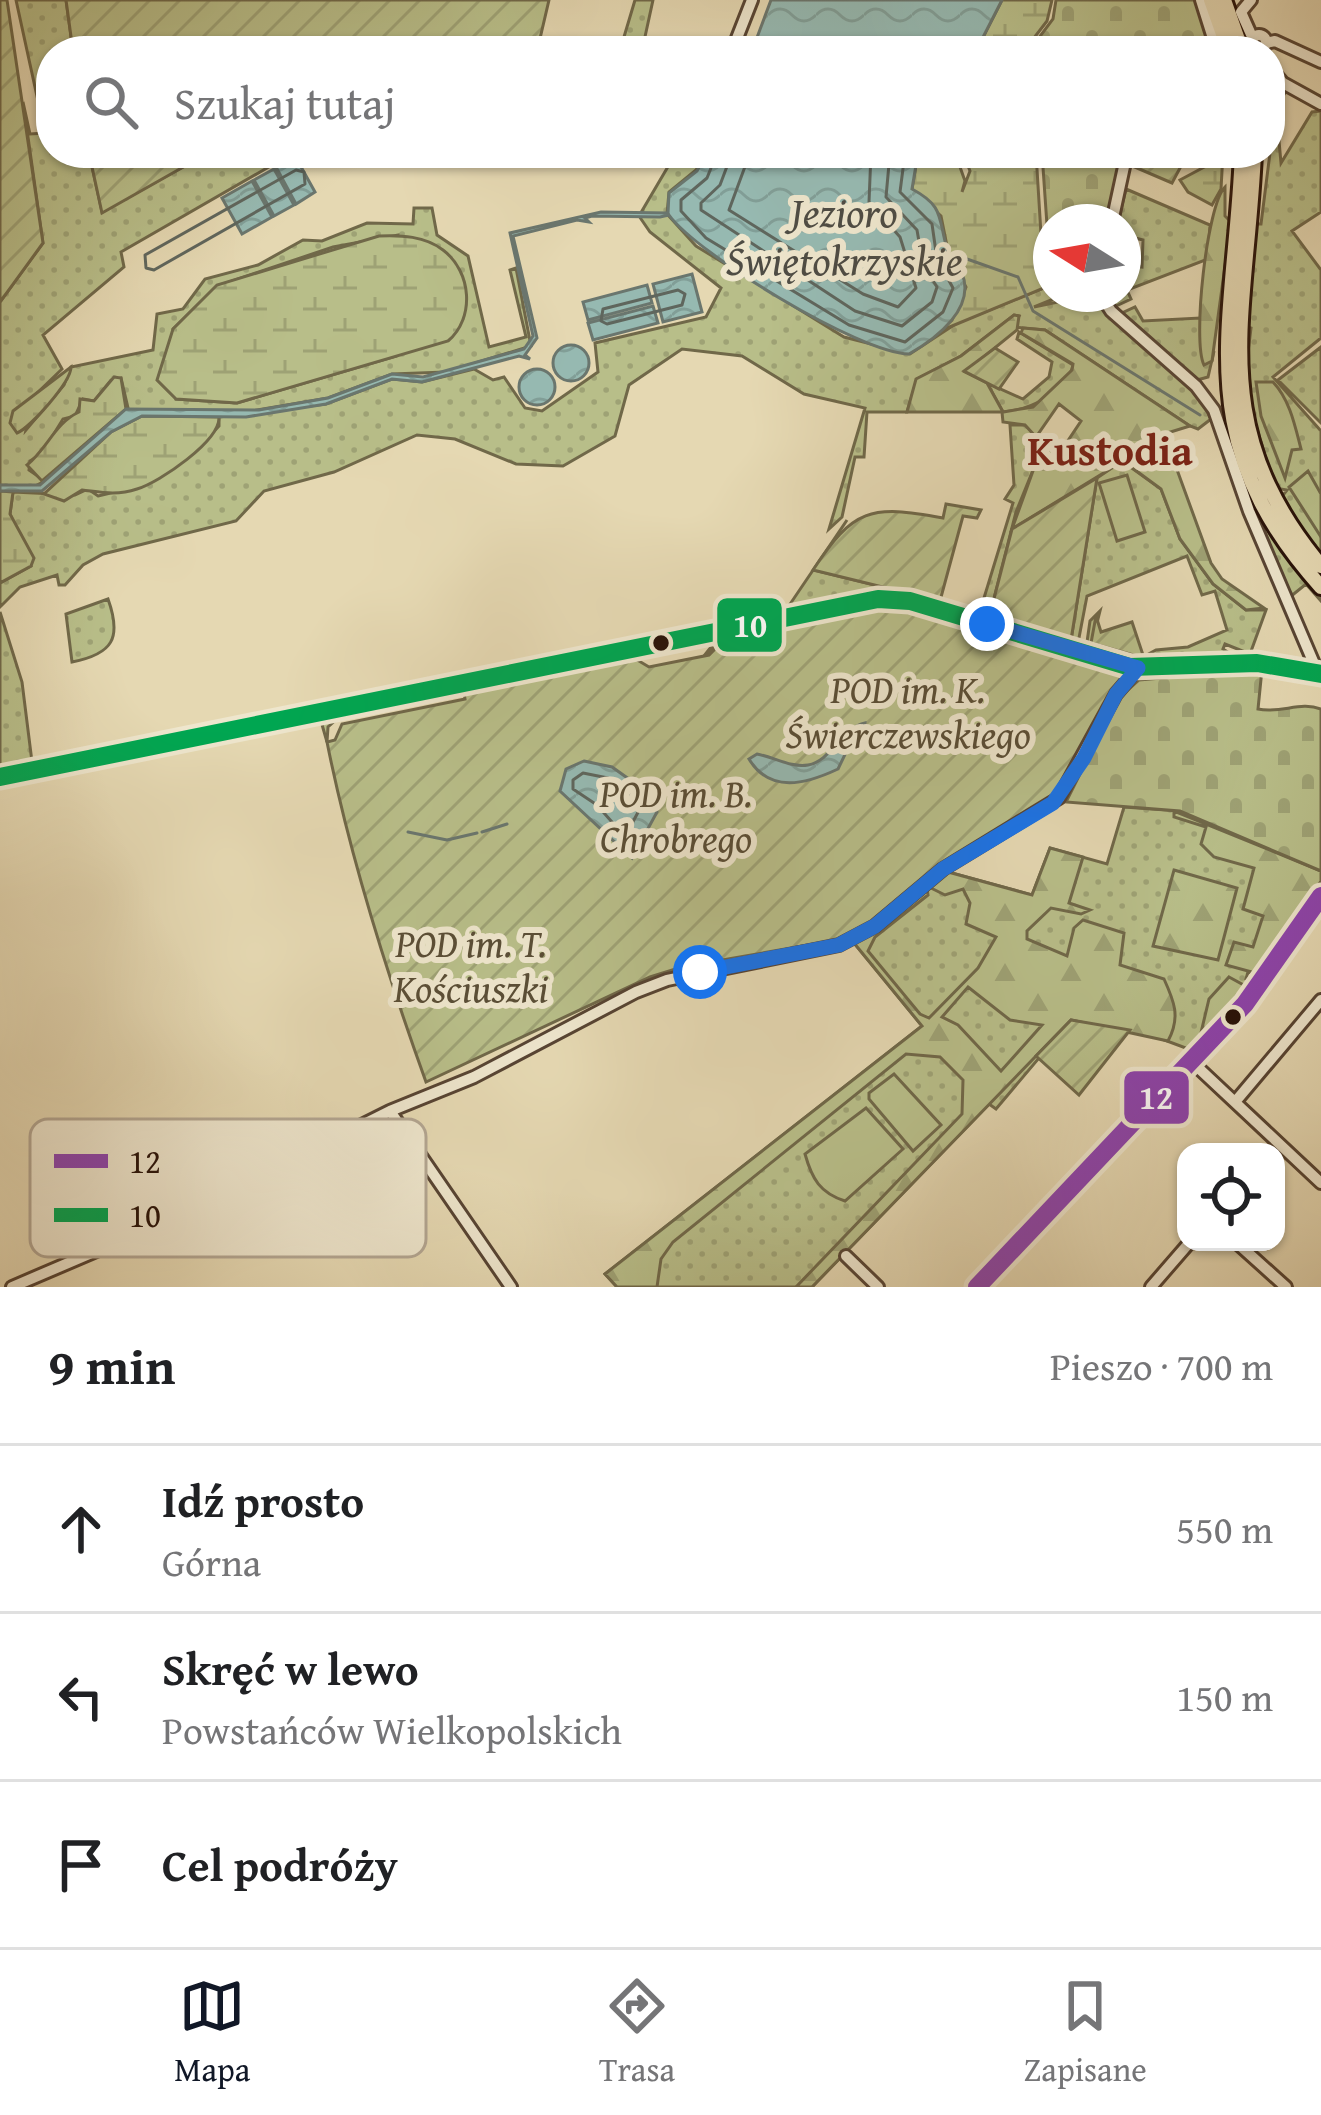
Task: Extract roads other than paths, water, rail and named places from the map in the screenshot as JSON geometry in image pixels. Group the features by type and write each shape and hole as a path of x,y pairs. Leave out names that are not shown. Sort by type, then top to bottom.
{"main road":[{"path":"1211,0 1236,36"},
{"path":"1224,0 1239,36"},
{"path":"1242,168 1242,223"},
{"path":"1251,168 1231,327 1247,427 1270,504 1321,587"},
{"path":"1270,504 1321,566"},
{"path":"977,1287 1264,980 1321,896"}],"street":[{"path":"739,36 752,0"},
{"path":"1202,0 1234,36"},
{"path":"1242,36 1241,12 1251,0"},
{"path":"1285,46 1321,62"},
{"path":"1285,85 1321,104"},
{"path":"1116,204 1124,168"},
{"path":"1112,312 1196,386 1214,410 1249,511 1319,673"},
{"path":"0,777 878,599 910,601 1138,668 1270,663 1319,673"},
{"path":"374,1119 474,1077 668,980 839,945 875,926 943,869 1059,798 1116,694 1138,668"},
{"path":"1235,1102 1321,1000"},
{"path":"1192,1060 1270,1143"},
{"path":"390,1111 396,1119"},
{"path":"1285,1156 1321,1183"},
{"path":"426,1163 511,1287"},
{"path":"1151,1287 1182,1251"},
{"path":"1245,1251 1286,1287"},
{"path":"845,1256 878,1287"},
{"path":"12,1287 82,1257"}],"water":[{"path":"771,0 1002,0 984,36 758,36"},
{"path":"277,168 302,168 315,192 296,204"},
{"name":"Jezioro Świętokrzyskie","path":"916,168 912,189 935,207 948,253 962,273 965,286 959,310 942,331 909,354 885,349 781,299 711,253 669,215 592,216 585,218 589,222 577,220 513,236 537,338 525,355 530,359 519,356 422,382 392,379 326,404 246,417 142,416 111,432 42,491 0,491 0,485 40,485 126,409 259,410 328,398 392,374 423,377 524,349 533,336 510,233 601,212 668,213 669,193 697,171"},
{"path":"274,169 294,205 274,216 254,180"},
{"path":"252,181 272,217 242,234 222,198"},
{"path":"692,274 702,312 663,322 653,284"},
{"path":"647,285 652,303 588,320 583,302"},
{"path":"653,306 658,323 593,340 588,323"},
{"path":"571,345 584,350 589,363 584,376 571,381 558,376 553,363 558,350"},
{"path":"537,369 549,375 555,387 549,399 537,405 525,399 519,387 525,375"},
{"path":"865,723 864,735 851,742 838,769 814,779 778,782 749,759 757,754 808,765"},
{"path":"584,761 612,767 654,797 657,812 632,858 560,791 566,769"}],"waterway":[{"path":"954,263 967,259 1018,277 1033,311 1200,415"},
{"path":"482,832 507,824"},
{"path":"408,832 447,840 477,833"}],"district":[{"name":"Kustodia","path":"1110,450"}],"park label":[{"name":"POD im. K. Świerczewskiego","path":"908,712"},
{"name":"POD im. B. Chrobrego","path":"676,816"},
{"name":"POD im. T. Kościuszki","path":"471,966"}]}
